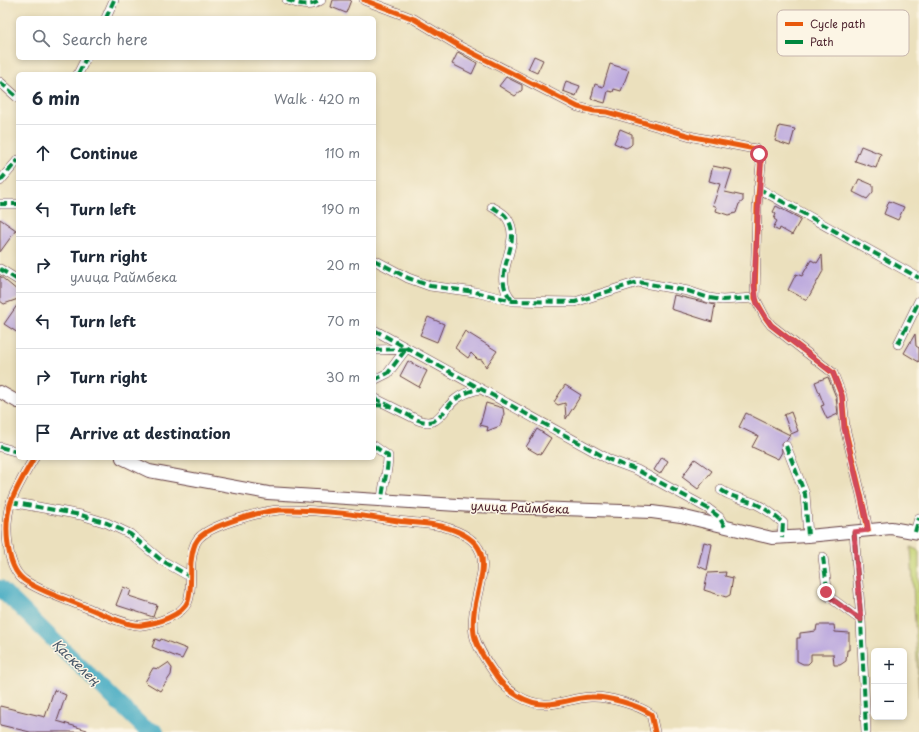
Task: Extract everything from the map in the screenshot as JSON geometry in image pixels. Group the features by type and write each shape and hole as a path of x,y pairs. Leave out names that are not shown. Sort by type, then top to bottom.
{"street":[{"path":"107,16 114,0"},
{"path":"287,0 300,4 313,5 321,0"},
{"path":"364,0 414,20 459,46 578,107 594,111 607,112 688,135 755,149 759,154 761,164 758,188 754,285 755,298 771,325 833,373 842,396 844,428 862,495 868,530"},
{"path":"79,72 85,60"},
{"path":"0,82 16,96"},
{"path":"0,181 16,162"},
{"path":"758,188 919,278"},
{"path":"0,204 16,204"},
{"path":"492,207 508,219 510,229 510,254 503,283 504,289 513,301"},
{"path":"376,261 408,278 430,286 475,292 513,301 575,302 638,282 688,291 709,298 722,300 755,298"},
{"path":"0,269 16,279"},
{"path":"898,344 919,300"},
{"path":"376,331 610,460 638,470 707,508 718,517 725,527"},
{"path":"376,350 406,349"},
{"path":"376,379 388,373 406,349"},
{"path":"376,399 426,423 431,422 440,416 454,400 466,392 479,389"},
{"path":"0,392 16,401"},
{"path":"376,406 391,406"},
{"path":"786,446 805,494 808,536"},
{"path":"0,447 16,451"},
{"path":"376,447 388,456 388,472 384,484 382,500"},
{"path":"33,460 11,502 7,526 9,552 15,570 22,578 51,594 123,622 139,626 160,621 182,611 188,600 192,552 198,539 207,531 272,511 329,512 429,523 458,531 477,545 483,565 473,618 476,642 498,679 519,697 545,704 592,697 644,709 651,714 655,732"},
{"name":"улица Раймбека","path":"126,460 150,471 268,493 473,506 652,512 772,538 891,528 917,533"},
{"path":"721,490 733,497 750,501 776,517 783,523 782,538"},
{"path":"11,502 81,514 107,523 130,534 161,560 190,576"},
{"path":"917,533 919,518"},
{"path":"854,532 861,620 866,732"},
{"path":"823,557 828,596 861,620"}],"green space":[{"path":"911,547 919,551 919,698"}],"building":[{"path":"333,0 351,0 346,13 331,7"},
{"path":"458,52 477,63 472,74 452,64"},
{"path":"534,56 543,60 537,73 528,69"},
{"path":"610,64 629,70 621,91 614,89 613,92 608,91 605,103 591,99 595,84 603,87"},
{"path":"506,77 522,85 522,90 515,96 499,86"},
{"path":"566,81 580,86 576,96 563,91"},
{"path":"779,126 795,129 790,146 775,141"},
{"path":"620,129 632,134 632,144 626,148 614,143"},
{"path":"861,146 881,154 876,168 855,161"},
{"path":"713,166 732,170 725,192 743,196 743,201 739,204 736,213 728,215 716,211 717,207 713,205 720,184 709,181"},
{"path":"859,179 873,185 873,192 867,199 853,192"},
{"path":"889,201 904,207 898,220 884,214"},
{"path":"776,206 801,219 792,235 780,228 779,231 773,228 777,221 774,219 776,214 773,212"},
{"path":"0,219 16,230 0,252"},
{"path":"822,255 823,271 807,300 788,290 796,274 802,276 811,260 817,263"},
{"path":"0,276 16,289 16,300 4,304 0,301"},
{"path":"674,295 715,305 712,322 671,309"},
{"path":"16,307 16,332 4,324"},
{"path":"428,317 444,324 437,342 420,335"},
{"path":"465,331 497,351 486,367 482,360 477,359 471,353 468,358 455,348"},
{"path":"915,334 916,346 919,348 919,362 904,353"},
{"path":"408,361 427,371 419,387 400,376"},
{"path":"828,377 836,397 838,414 827,419 821,406 824,405 815,382"},
{"path":"565,385 581,395 566,419 565,403 558,405 554,402"},
{"path":"486,403 503,408 504,414 500,426 487,431 488,427 480,425"},
{"path":"791,412 798,431 791,434 784,415"},
{"path":"746,413 790,435 787,440 781,443 782,452 778,459 752,447 758,436 739,427"},
{"path":"537,429 551,438 541,454 538,454 526,447"},
{"path":"662,457 668,461 660,474 654,470"},
{"path":"695,459 712,471 698,489 682,477"},
{"path":"704,542 712,544 707,570 698,566"},
{"path":"726,572 725,576 733,578 730,595 726,597 704,590 708,573"},
{"path":"123,587 131,590 129,596 157,605 153,617 116,605"},
{"path":"817,625 834,625 835,632 849,633 849,650 847,650 846,661 840,665 834,665 833,654 811,654 811,661 808,664 803,664 797,661 797,638 800,638 800,633 816,631"},
{"path":"155,639 160,641 161,639 187,649 182,659 152,647"},
{"path":"168,663 172,668 171,675 160,691 145,682 153,668 159,669"},
{"path":"54,690 66,695 57,721 87,730 87,732 30,732 0,725 0,706 45,717"}],"waterway":[{"name":"Қаскелең","path":"0,588 143,727 156,732"}],"marked path":[{"path":"107,16 114,0"},
{"path":"287,0 308,5 321,0"},
{"path":"79,72 85,60"},
{"path":"0,82 16,96"},
{"path":"0,181 16,162"},
{"path":"758,188 919,278"},
{"path":"0,204 16,204"},
{"path":"492,207 506,216 511,228 512,239 504,270 504,281 506,291 513,301"},
{"path":"376,261 408,278 430,286 475,292 513,301 575,302 638,282 688,291 709,298 722,300 755,298"},
{"path":"0,269 16,279"},
{"path":"898,344 919,301"},
{"path":"376,331 610,460 637,470 707,508 719,517 725,527"},
{"path":"376,350 406,349"},
{"path":"376,379 388,373 406,349"},
{"path":"376,399 418,420 431,422 440,417 451,403 459,397 467,392 479,389"},
{"path":"376,405 389,406"},
{"path":"786,446 805,494 808,536"},
{"path":"0,447 16,451"},
{"path":"376,447 388,456 382,500"},
{"path":"721,490 732,496 764,508 772,514 783,523 782,538"},
{"path":"11,502 81,515 107,523 130,534 161,560 189,576"},
{"path":"915,532 919,518"},
{"path":"854,532 861,620 866,732"},
{"path":"823,557 828,596 861,620"}],"cycle path":[{"path":"364,0 414,19 459,46 578,107 594,111 607,112 694,137 755,149 759,154 761,164 757,207 755,298 771,325 833,373 842,396 845,428 868,530"},
{"path":"33,460 11,502 7,521 8,543 13,565 18,573 24,580 45,591 128,624 142,625 175,615 185,606 190,592 191,562 195,544 204,534 236,520 272,511 309,510 441,526 463,534 476,544 482,556 482,570 474,617 474,634 484,657 497,677 507,688 526,700 540,704 553,704 591,697 605,698 622,702 638,707 651,714 655,732"}],"route":[{"path":"759,154 761,164 757,207 754,285 755,298 757,304 771,325 833,373 842,396 844,428 850,455 862,495 867,522 868,530 854,532 861,620 828,596 826,592"}]}
